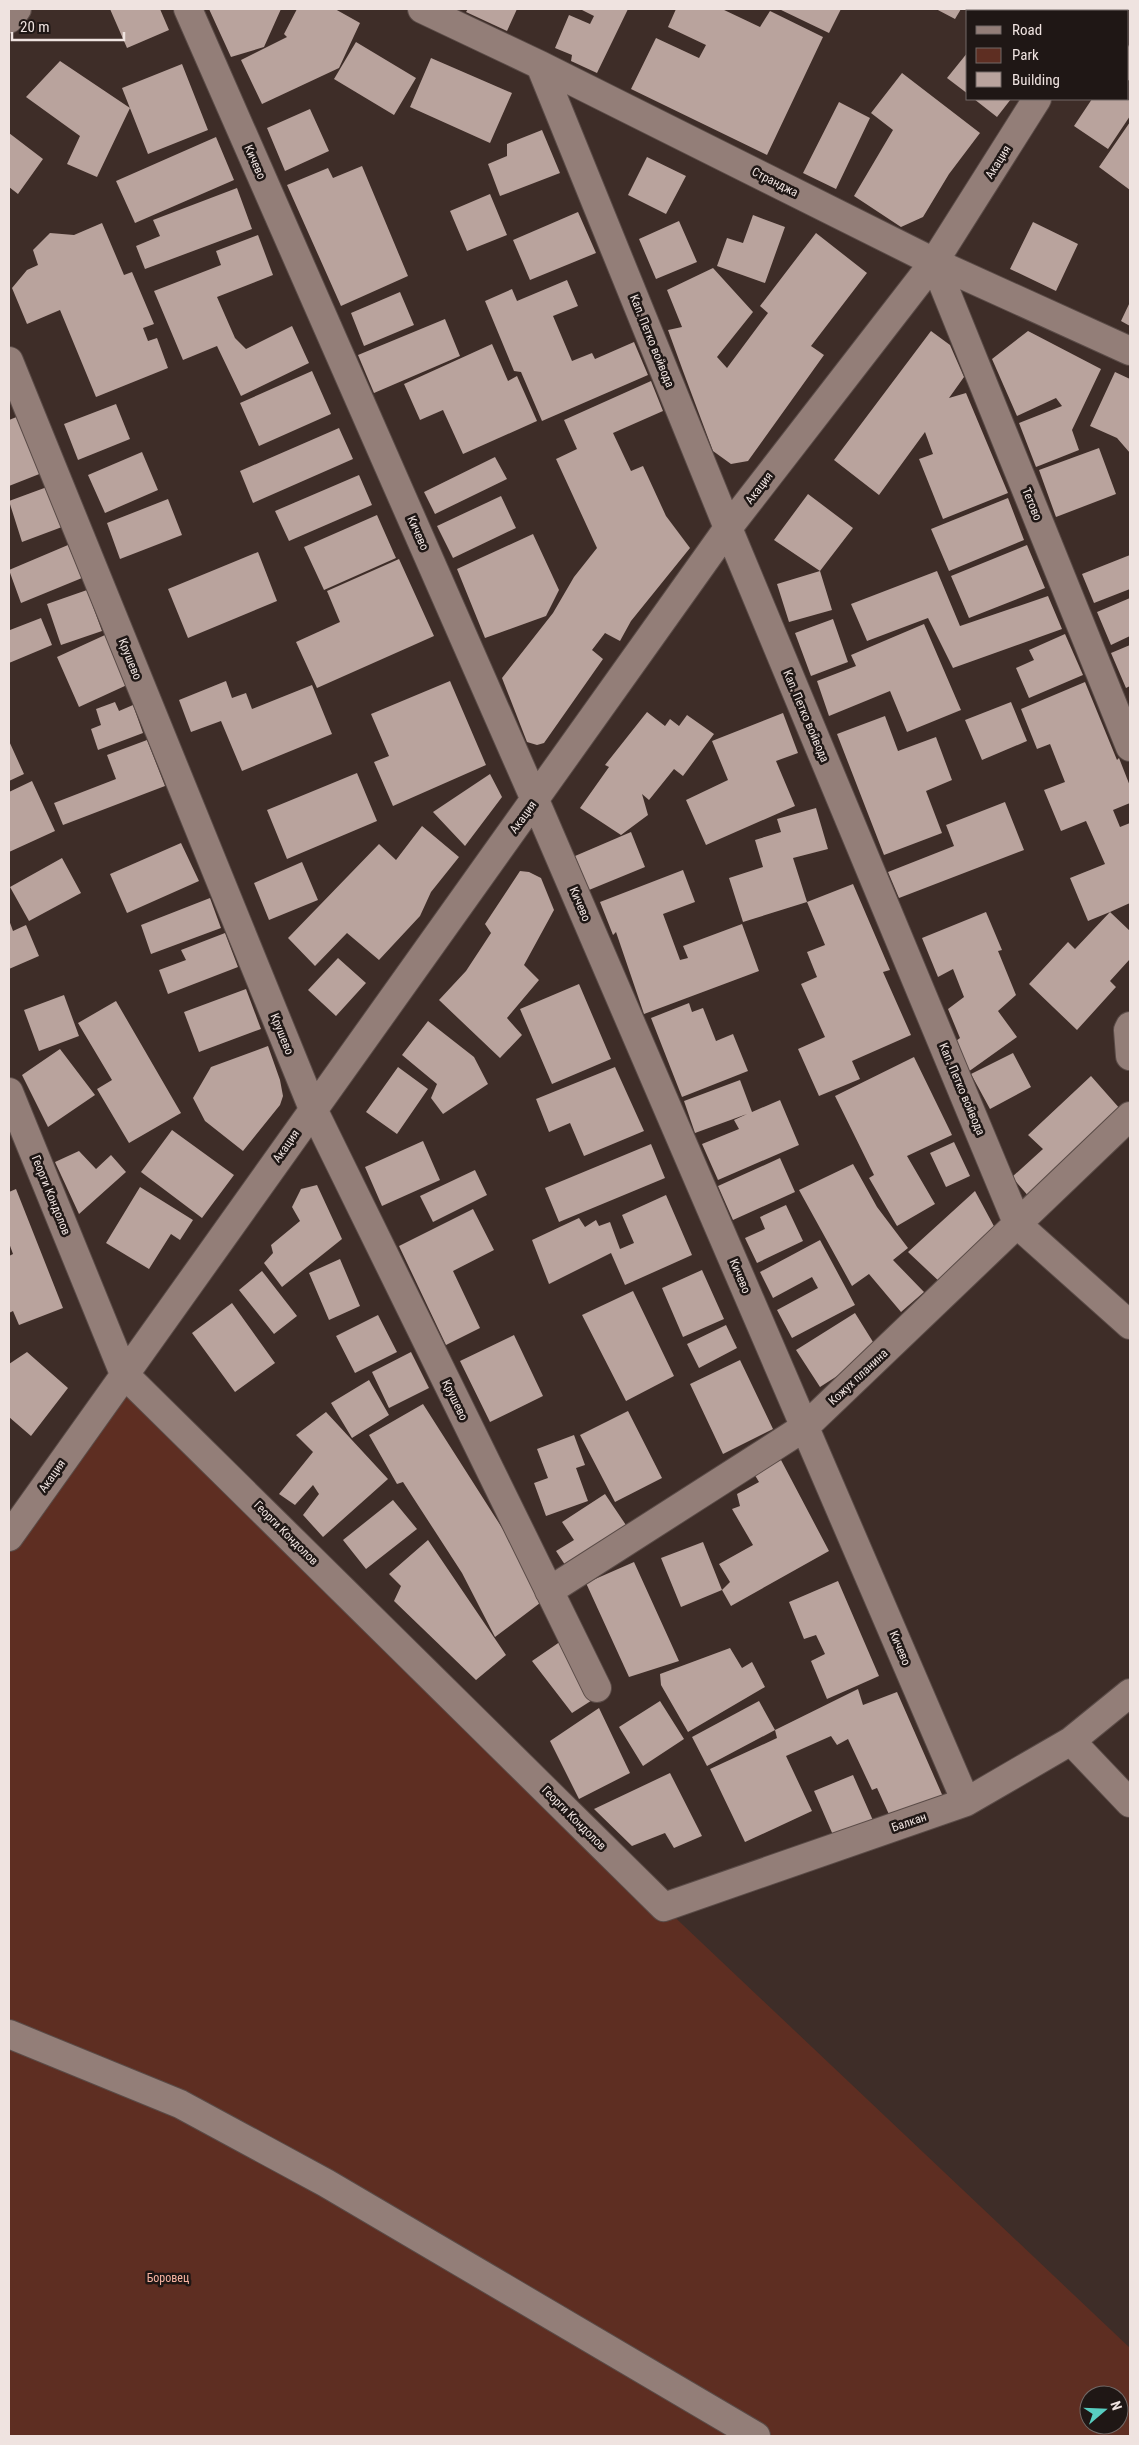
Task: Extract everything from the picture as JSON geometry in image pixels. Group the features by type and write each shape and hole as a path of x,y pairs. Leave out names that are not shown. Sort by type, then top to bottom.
{"street":[{"path":"9,19 17,9"},
{"name":"Кичево","path":"188,9 535,800 966,1802"},
{"name":"Странджа","path":"422,9 540,65 934,262 1130,351"},
{"name":"Кап. Петко войвода","path":"540,65 728,528 1018,1225 1130,1325"},
{"name":"Акация","path":"9,1537 728,528 934,262 1036,100"},
{"name":"Тетово","path":"934,262 1130,747"},
{"name":"Крушево","path":"9,361 313,1109 597,1688"},
{"path":"1130,1026 1128,1030 1130,1056"},
{"name":"Георги Кондолов","path":"9,1092 124,1374 664,1907"},
{"name":"Кожух планина","path":"549,1591 805,1427 1130,1116"},
{"name":"Балкан","path":"664,1907 966,1802 1071,1741 1130,1693"},
{"path":"1071,1741 1130,1802"},
{"path":"9,2034 180,2104 197,2113 326,2183 756,2436"}],"green space":[{"name":"Боровец","path":"124,1374 664,1907 1130,2348 1130,2436 9,2436 9,1537"}],"building":[{"path":"110,9 160,9 169,30 127,48"},
{"path":"209,9 281,9 264,47 231,57"},
{"path":"297,9 335,9 360,23 339,68 262,104 241,60 287,37 284,34"},
{"path":"468,9 517,9 507,31 466,12"},
{"path":"580,9 628,9 597,73 571,61 572,55 555,48 569,15 590,24 594,16"},
{"path":"676,9 722,9 760,27 770,11 823,37 767,155 631,89 656,38 699,58 706,45 668,27"},
{"path":"779,9 841,9 829,33"},
{"path":"936,9 961,9 955,19"},
{"path":"965,9 1072,10 968,10"},
{"path":"356,42 416,78 394,115 334,79"},
{"path":"1130,42 1130,81 1129,80"},
{"path":"966,54 966,92 947,78"},
{"path":"431,58 512,93 490,143 410,107"},
{"path":"60,61 130,108 97,177 67,164 80,136 26,97"},
{"path":"182,64 208,130 148,154 122,88"},
{"path":"902,73 980,133 949,174 923,217 901,227 854,196 893,130 871,113"},
{"path":"975,100 1010,100 997,117"},
{"path":"1091,100 1130,101 1130,116 1108,149 1074,126"},
{"path":"839,102 870,118 836,189 803,173"},
{"path":"310,109 329,151 285,171 267,128"},
{"path":"1130,122 1130,190 1099,167"},
{"path":"542,130 560,173 500,196 488,164 507,156 507,144"},
{"path":"9,133 43,159 18,194 9,187"},
{"path":"216,137 234,180 135,223 116,181"},
{"path":"647,157 686,176 666,214 628,195"},
{"path":"362,166 408,276 341,306 287,185 328,168 333,178"},
{"path":"237,188 252,229 145,269 136,246 160,236 153,220"},
{"path":"490,194 507,235 467,251 450,211"},
{"path":"578,212 596,253 530,280 513,240"},
{"path":"753,215 785,227 765,283 717,266 727,238 743,243"},
{"path":"679,221 697,262 656,279 639,239"},
{"path":"1033,222 1078,244 1056,291 1010,269"},
{"path":"102,223 124,275 132,272 154,324 143,328 148,341 157,338 168,368 96,397 60,310 27,324 12,288 27,270 38,265 33,250 50,233 74,235"},
{"path":"816,233 867,273 811,346 824,355 748,461 731,464 713,451 683,371 668,330 682,327 667,290 713,268 753,312 717,357 727,368 768,313 760,306"},
{"path":"258,235 273,275 217,297 235,338 246,349 292,326 309,363 241,396 217,346 183,360 154,291 221,265 216,251"},
{"path":"567,280 578,306 553,316 572,361 592,353 595,359 634,342 648,375 542,421 521,372 514,371 485,301 512,289 517,301"},
{"path":"400,292 414,325 364,346 351,313"},
{"path":"1130,302 1130,326 1121,321"},
{"path":"445,319 460,356 374,393 358,355"},
{"path":"931,331 950,345 964,377 949,398 966,393 1008,493 943,519 919,459 933,454 925,432 879,495 834,460"},
{"path":"1028,331 1101,369 1072,430 1079,450 1036,467 1019,423 1062,406 1056,398 1017,416 992,359"},
{"path":"492,344 508,381 517,376 537,421 463,454 443,410 420,420 404,384"},
{"path":"312,371 331,414 259,446 240,403"},
{"path":"1115,372 1130,379 1130,453 1117,438 1090,426"},
{"path":"651,381 663,411 613,433 631,471 643,466 666,516 690,548 631,621 620,641 605,633 592,650 603,659 544,743 537,745 527,742 502,678 553,613 574,577 597,548 556,459 577,449 564,420"},
{"path":"116,404 130,439 78,460 64,424"},
{"path":"24,414 47,471 9,486 9,420"},
{"path":"339,428 353,459 253,503 240,471"},
{"path":"1099,448 1116,494 1056,517 1039,470"},
{"path":"142,452 158,490 105,513 88,475"},
{"path":"495,457 507,479 435,514 424,492"},
{"path":"359,475 372,505 289,541 275,511"},
{"path":"47,487 62,527 22,542 9,501"},
{"path":"808,494 853,528 820,571 774,540"},
{"path":"501,496 516,528 453,558 437,526"},
{"path":"1008,498 1024,540 949,571 931,529"},
{"path":"168,499 182,535 120,559 107,523"},
{"path":"377,515 396,558 324,590 304,547"},
{"path":"533,534 559,590 546,616 485,638 457,569"},
{"path":"68,545 82,578 21,603 9,570"},
{"path":"1027,545 1045,588 969,618 951,576"},
{"path":"258,552 277,601 188,638 168,589"},
{"path":"1130,555 1130,589 1094,603 1082,574"},
{"path":"399,559 434,636 317,688 296,642 340,622 327,591"},
{"path":"820,571 832,610 789,622 777,584"},
{"path":"937,571 960,626 1048,596 1062,629 953,668 928,618 867,641 851,604"},
{"path":"87,590 102,631 61,645 47,604"},
{"path":"1130,598 1130,636 1111,645 1097,612"},
{"path":"41,618 52,645 9,663 9,626 10,630"},
{"path":"833,619 848,662 811,676 795,633"},
{"path":"924,624 961,710 907,732 890,691 829,716 817,681 856,666 851,655"},
{"path":"1065,634 1083,675 1029,698 1016,668 1034,660 1029,650"},
{"path":"105,635 127,685 79,707 57,657"},
{"path":"1130,645 1130,686 1126,688 1111,653"},
{"path":"226,681 232,698 246,693 252,709 312,685 332,734 242,771 221,721 191,732 179,700"},
{"path":"450,681 486,765 393,806 374,762 389,756 371,714"},
{"path":"1085,682 1117,760 1119,758 1130,786 1130,803 1113,810 1120,827 1130,823 1130,903 1088,921 1070,878 1105,864 1086,821 1061,831 1044,790 1065,782 1050,744 1037,749 1021,709"},
{"path":"115,702 119,711 133,705 143,733 98,750 91,729 101,725 96,709"},
{"path":"1011,702 1027,741 982,760 965,720"},
{"path":"647,712 665,726 670,719 679,726 687,715 714,734 683,776 674,769 649,800 642,794 648,815 621,835 580,808 609,767 605,765"},
{"path":"783,713 798,753 776,761 795,806 706,845 686,800 728,780 712,741"},
{"path":"885,716 898,751 936,737 952,780 926,791 942,833 884,855 837,734"},
{"path":"147,740 165,786 63,825 54,803 116,779 107,755"},
{"path":"9,741 24,774 9,781"},
{"path":"357,773 377,821 287,859 267,810"},
{"path":"490,774 502,797 465,846 433,812"},
{"path":"32,781 55,831 9,852 9,792"},
{"path":"1005,802 1024,850 899,898 888,872 954,846 946,825"},
{"path":"816,808 828,849 793,858 807,902 743,922 729,878 763,867 755,840 781,832 777,819"},
{"path":"422,826 459,857 431,892 420,916 379,960 347,933 315,966 288,938 379,844 396,860"},
{"path":"631,832 645,867 589,890 575,856"},
{"path":"181,843 199,881 127,913 110,874"},
{"path":"62,858 81,893 29,921 10,887"},
{"path":"302,862 318,900 269,920 254,883"},
{"path":"683,870 695,902 663,914 680,960 688,958 683,946 742,924 759,971 644,1014 616,932 613,935 600,902"},
{"path":"520,871 529,872 541,878 554,910 524,965 539,980 507,1018 522,1035 500,1058 439,1000 466,971 491,933 485,924"},
{"path":"853,884 890,970 883,972 911,1035 852,1061 860,1079 819,1096 798,1049 825,1037 801,984 817,977 807,952 825,945 807,902"},
{"path":"210,898 221,928 151,954 141,925"},
{"path":"986,912 1002,950 998,951 1016,995 998,1011 1017,1037 968,1072 949,1046 960,1038 948,1009 964,997 953,969 938,977 922,938"},
{"path":"1110,912 1130,931 1130,959 1110,981 1116,987 1077,1030 1029,984 1068,942 1075,949"},
{"path":"9,920 13,931 26,925 39,956 9,969"},
{"path":"225,933 238,967 168,994 159,970 186,960 181,950"},
{"path":"338,958 366,983 336,1016 308,990"},
{"path":"579,984 611,1059 552,1084 520,1009"},
{"path":"246,989 261,1029 199,1052 184,1012"},
{"path":"64,995 79,1036 39,1051 24,1010"},
{"path":"116,1001 181,1113 129,1143 97,1089 112,1080 78,1023"},
{"path":"689,1003 692,1012 703,1008 716,1041 733,1034 748,1071 682,1097 651,1018"},
{"path":"428,1021 474,1057 488,1084 443,1114 431,1098 437,1084 402,1055"},
{"path":"268,1046 280,1080 283,1096 280,1105 243,1151 205,1121 193,1098 211,1067"},
{"path":"60,1049 95,1095 48,1127 22,1075"},
{"path":"1013,1053 1031,1087 990,1109 971,1074"},
{"path":"914,1057 952,1135 907,1156 935,1204 897,1226 869,1178 874,1175 835,1096"},
{"path":"398,1067 428,1089 397,1134 366,1112"},
{"path":"615,1067 644,1131 584,1156 570,1123 549,1132 536,1099"},
{"path":"1091,1076 1121,1110 1030,1198 1012,1177 1043,1149 1028,1135"},
{"path":"740,1080 752,1112 780,1100 799,1145 718,1180 702,1144 739,1129 734,1120 747,1114 695,1133 684,1101"},
{"path":"172,1130 234,1175 202,1218 141,1172"},
{"path":"423,1141 440,1180 382,1206 365,1167"},
{"path":"954,1142 970,1176 946,1187 930,1153"},
{"path":"651,1144 665,1178 559,1222 545,1188"},
{"path":"79,1151 96,1169 111,1155 126,1172 79,1214 55,1162"},
{"path":"780,1158 795,1192 733,1220 718,1186"},
{"path":"853,1164 877,1207 908,1248 893,1260 924,1292 901,1312 869,1274 852,1286 799,1190"},
{"path":"475,1170 487,1195 433,1222 420,1196"},
{"path":"317,1185 342,1239 282,1287 264,1263 273,1253 271,1245 300,1221 292,1207 301,1189"},
{"path":"140,1187 193,1220 180,1240 171,1234 149,1269 106,1243"},
{"path":"16,1189 63,1308 19,1325 13,1311 9,1313 9,1256 13,1254 9,1243 9,1192"},
{"path":"975,1191 996,1230 942,1284 908,1252"},
{"path":"666,1195 692,1255 625,1285 611,1253 549,1284 532,1240 579,1218 585,1227 596,1220 599,1226 610,1222 620,1249 634,1243 622,1215"},
{"path":"786,1205 803,1241 757,1263 745,1238 765,1229 760,1217"},
{"path":"473,1209 494,1250 453,1271 480,1328 446,1345 399,1246"},
{"path":"820,1240 855,1305 792,1338 777,1310 818,1288 812,1277 773,1298 760,1272"},
{"path":"340,1259 360,1306 329,1320 309,1273"},
{"path":"702,1270 724,1319 683,1337 662,1288"},
{"path":"262,1271 297,1316 274,1334 239,1290"},
{"path":"633,1291 674,1376 626,1401 582,1315"},
{"path":"232,1303 275,1363 235,1392 192,1333"},
{"path":"855,1313 878,1350 820,1387 796,1350"},
{"path":"378,1315 397,1352 355,1373 336,1336"},
{"path":"726,1325 737,1348 699,1368 687,1344"},
{"path":"514,1335 543,1396 490,1422 460,1361"},
{"path":"27,1352 68,1388 31,1436 9,1417 9,1364"},
{"path":"411,1352 429,1388 389,1408 372,1372"},
{"path":"740,1360 773,1429 723,1454 690,1384"},
{"path":"369,1380 389,1415 352,1438 331,1403"},
{"path":"423,1404 513,1545 540,1603 495,1637 462,1573 403,1482 397,1484 369,1435"},
{"path":"628,1411 662,1478 615,1502 580,1435"},
{"path":"326,1412 388,1479 323,1537 303,1515 319,1494 313,1485 295,1505 279,1494 313,1452 296,1435"},
{"path":"574,1435 585,1465 576,1468 588,1501 546,1516 534,1483 548,1478 537,1449"},
{"path":"781,1460 829,1551 731,1606 722,1590 730,1582 719,1564 753,1545 732,1509 740,1506 737,1494 759,1482 753,1472"},
{"path":"605,1494 630,1531 569,1571 556,1551 574,1540 562,1522"},
{"path":"393,1500 417,1529 366,1569 343,1540"},
{"path":"428,1540 506,1655 476,1680 394,1601 401,1586 389,1574"},
{"path":"703,1542 722,1590 681,1607 661,1558"},
{"path":"634,1562 679,1661 629,1677 586,1583"},
{"path":"838,1581 879,1676 827,1699 811,1661 825,1654 816,1635 804,1639 789,1602"},
{"path":"567,1637 597,1697 572,1713 532,1661"},
{"path":"730,1648 742,1668 752,1662 765,1687 688,1732 661,1685 660,1674"},
{"path":"858,1689 863,1705 897,1692 944,1799 892,1821 877,1788 872,1790 848,1739 837,1745 831,1736 786,1756 812,1811 745,1842 710,1769 777,1738 775,1730"},
{"path":"660,1701 684,1739 643,1766 619,1727"},
{"path":"759,1701 775,1730 707,1766 692,1737"},
{"path":"599,1708 630,1773 579,1799 550,1741"},
{"path":"670,1773 702,1836 674,1848 665,1833 632,1846 594,1809"},
{"path":"853,1775 875,1825 836,1842 814,1791"}]}
